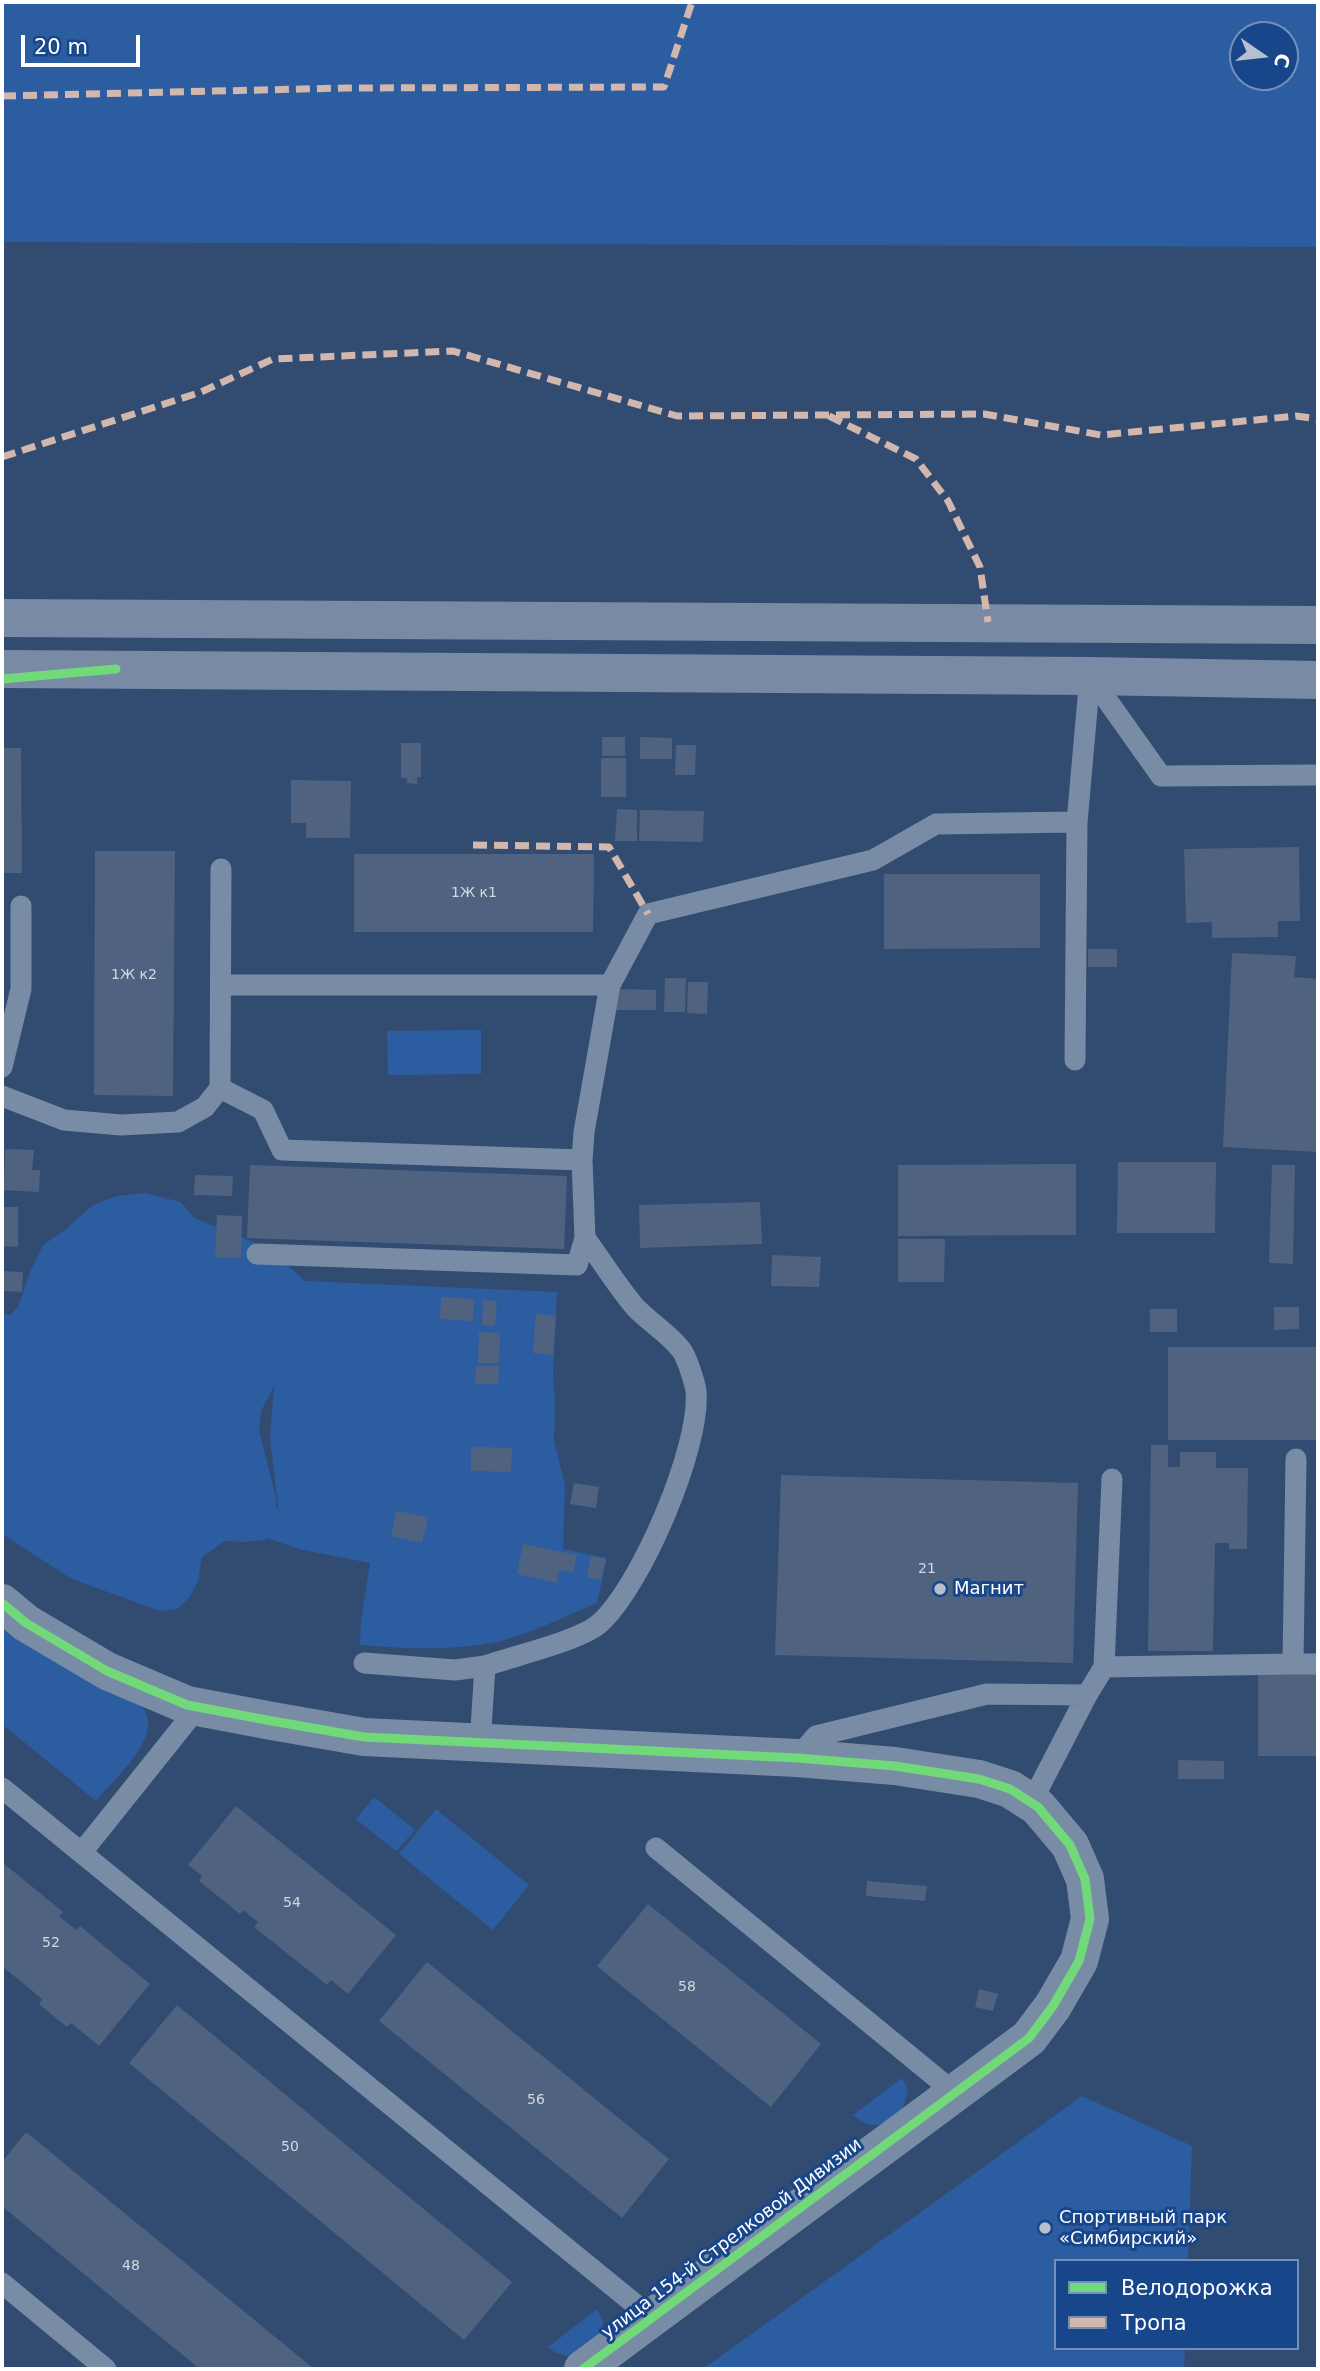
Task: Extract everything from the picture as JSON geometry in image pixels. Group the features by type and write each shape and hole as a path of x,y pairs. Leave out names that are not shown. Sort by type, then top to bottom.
{"highway":[{"path":"2,618 1318,625"},
{"path":"1090,623 1090,676"},
{"path":"2,669 1318,680"}],"street":[{"name":"улица 154-й Стрелковой Дивизии","path":"2,1602 26,1623 107,1671 187,1705 364,1737 797,1758 895,1766 979,1779 1010,1789 1038,1807 1070,1845 1085,1879 1090,1919 1079,1961 1053,2006 1029,2038 583,2369"}],"lane":[{"path":"1090,676 1161,776 1318,775"},
{"path":"1075,1060 1077,822 1090,676"},
{"path":"257,1254 577,1265 585,1238 582,1160 584,1132 610,985 648,914 873,860 936,824 1077,822"},
{"path":"2,1096 64,1120 121,1125 178,1122 205,1107 220,1088 221,869"},
{"path":"2,1067 21,989 22,906"},
{"path":"221,985 610,985"},
{"path":"220,1088 263,1110 282,1150 582,1160"},
{"path":"365,1664 455,1670 485,1666 578,1636 598,1625 618,1602 657,1533 676,1488 689,1446 696,1389 682,1351 635,1307 585,1238"},
{"path":"1293,1664 1296,1459"},
{"path":"1031,1803 1104,1667 1112,1479"},
{"path":"1104,1667 1318,1664"},
{"path":"480,1744 485,1666"},
{"path":"797,1758 816,1736 987,1694 1087,1695"},
{"path":"82,1853 198,1707"},
{"path":"2,1788 652,2318"},
{"path":"656,1848 955,2093"},
{"path":"2,2283 106,2369"}],"shaded area":[{"path":"2,2 1318,2 1318,247 2,242"},
{"path":"481,1030 481,1074 388,1075 387,1031"},
{"path":"145,1193 181,1202 194,1218 268,1248 305,1281 557,1292 553,1375 554,1441 565,1484 563,1549 607,1558 597,1603 501,1641 430,1648 360,1645 370,1563 303,1550 267,1538 245,1542 225,1541 202,1557 198,1581 189,1598 177,1609 160,1611 72,1579 2,1534 2,1313 10,1315 18,1307 43,1245 93,1205 117,1196","holes":["274,1386 270,1439 278,1506 276,1510 276,1498 259,1430 261,1411"]},
{"path":"2,1621 139,1704 147,1715 148,1727 144,1741 126,1768 96,1801 2,1724"},
{"path":"374,1797 415,1830 396,1851 356,1819"},
{"path":"436,1809 529,1885 493,1930 399,1854"},
{"path":"902,2078 908,2090 902,2112 878,2125 866,2124 853,2115"},
{"name":"Спортивный парк «Симбирский»","path":"1082,2096 1192,2146 1188,2259 1054,2259 1054,2350 1185,2350 1184,2369 703,2369"},
{"path":"597,2309 603,2321 601,2337 572,2357 556,2353 548,2347"}],"building":[{"path":"602,737 625,737 625,756 602,756"},
{"path":"640,737 672,738 672,759 640,759"},
{"path":"401,743 421,743 421,777 417,777 417,784 407,783 407,778 401,778"},
{"path":"676,745 696,745 695,775 675,775"},
{"path":"2,748 21,748 22,873 2,873"},
{"path":"601,758 626,758 626,797 601,797"},
{"path":"291,780 351,781 350,838 306,838 306,823 291,823"},
{"path":"617,809 637,810 637,841 615,841"},
{"path":"640,810 704,811 703,842 639,841"},
{"path":"1299,847 1300,921 1278,921 1278,937 1212,938 1212,922 1186,923 1184,849"},
{"path":"95,851 175,851 173,1096 94,1095"},
{"path":"354,854 594,854 593,932 354,932"},
{"path":"884,874 1040,874 1040,948 884,949"},
{"path":"1088,949 1117,949 1117,967 1088,967"},
{"path":"1232,953 1296,956 1294,977 1318,979 1318,1152 1223,1147"},
{"path":"665,978 686,978 685,1012 664,1012"},
{"path":"688,982 708,982 707,1014 687,1013"},
{"path":"616,989 656,990 656,1010 616,1010"},
{"path":"5,1149 34,1150 32,1170 40,1170 39,1192 4,1190"},
{"path":"1118,1162 1216,1162 1215,1233 1117,1233"},
{"path":"1076,1164 1076,1235 898,1236 898,1165"},
{"path":"250,1165 567,1176 564,1249 247,1238"},
{"path":"1272,1165 1295,1165 1293,1264 1269,1263"},
{"path":"195,1175 233,1176 232,1196 194,1195"},
{"path":"760,1202 762,1244 640,1248 639,1205"},
{"path":"2,1207 18,1207 18,1247 2,1246"},
{"path":"217,1215 242,1216 241,1258 215,1258"},
{"path":"898,1239 945,1239 944,1282 898,1282"},
{"path":"772,1255 821,1257 819,1287 771,1286"},
{"path":"2,1271 23,1272 22,1292 2,1291"},
{"path":"441,1297 474,1299 473,1321 440,1319"},
{"path":"483,1300 497,1301 495,1326 482,1325"},
{"path":"1274,1307 1299,1307 1299,1329 1274,1330"},
{"path":"1150,1309 1177,1309 1177,1332 1150,1332"},
{"path":"536,1314 556,1316 553,1355 533,1353"},
{"path":"479,1332 500,1333 499,1363 478,1363"},
{"path":"1168,1347 1318,1347 1318,1440 1168,1440"},
{"path":"476,1366 499,1366 498,1384 475,1384"},
{"path":"1151,1445 1168,1445 1168,1467 1180,1467 1180,1452 1216,1452 1216,1468 1248,1468 1247,1549 1229,1549 1229,1543 1215,1543 1213,1651 1148,1651"},
{"path":"471,1447 512,1448 511,1472 471,1471"},
{"path":"781,1475 1078,1483 1073,1663 775,1655"},
{"path":"574,1483 599,1487 596,1508 570,1504"},
{"path":"396,1511 428,1517 422,1543 391,1536"},
{"path":"523,1544 577,1555 573,1572 559,1570 557,1583 517,1574"},
{"path":"591,1556 606,1559 601,1580 587,1577"},
{"path":"1258,1673 1318,1673 1318,1756 1258,1756"},
{"path":"1178,1760 1224,1761 1224,1779 1178,1779"},
{"path":"236,1806 396,1935 348,1994 331,1980 327,1985 254,1927 258,1922 243,1910 240,1914 199,1881 202,1876 188,1865"},
{"path":"2,1862 63,1912 59,1916 76,1930 80,1926 150,1984 99,2046 71,2023 67,2027 39,2004 42,1999 2,1966"},
{"path":"867,1881 927,1886 925,1901 866,1896"},
{"path":"648,1904 821,2044 771,2107 597,1966"},
{"path":"427,1962 669,2159 622,2218 379,2021"},
{"path":"979,1989 998,1994 993,2011 975,2007"},
{"path":"177,2005 512,2282 464,2340 129,2063"},
{"path":"26,2132 314,2369 200,2369 119,2303 2,2206 2,2162"}],"marked path":[{"path":"2,96 346,88 664,87 692,2"},
{"path":"2,457 201,392 273,359 453,351 677,416 984,414 1101,435 1296,416 1318,419"},
{"path":"829,416 916,459 948,501 980,567 988,622"},
{"path":"473,845 609,847 648,914"}],"cycle path":[{"path":"2,679 116,669"},
{"path":"2,1603 26,1623 107,1671 187,1705 364,1737 797,1758 895,1766 979,1779 1010,1789 1038,1807 1070,1845 1085,1879 1090,1919 1079,1961 1053,2006 1029,2038 583,2369"}],"place":[{"name":"Магнит","path":"940,1589"},
{"name":"Спортивный парк «Симбирский»","path":"1045,2228"}]}
